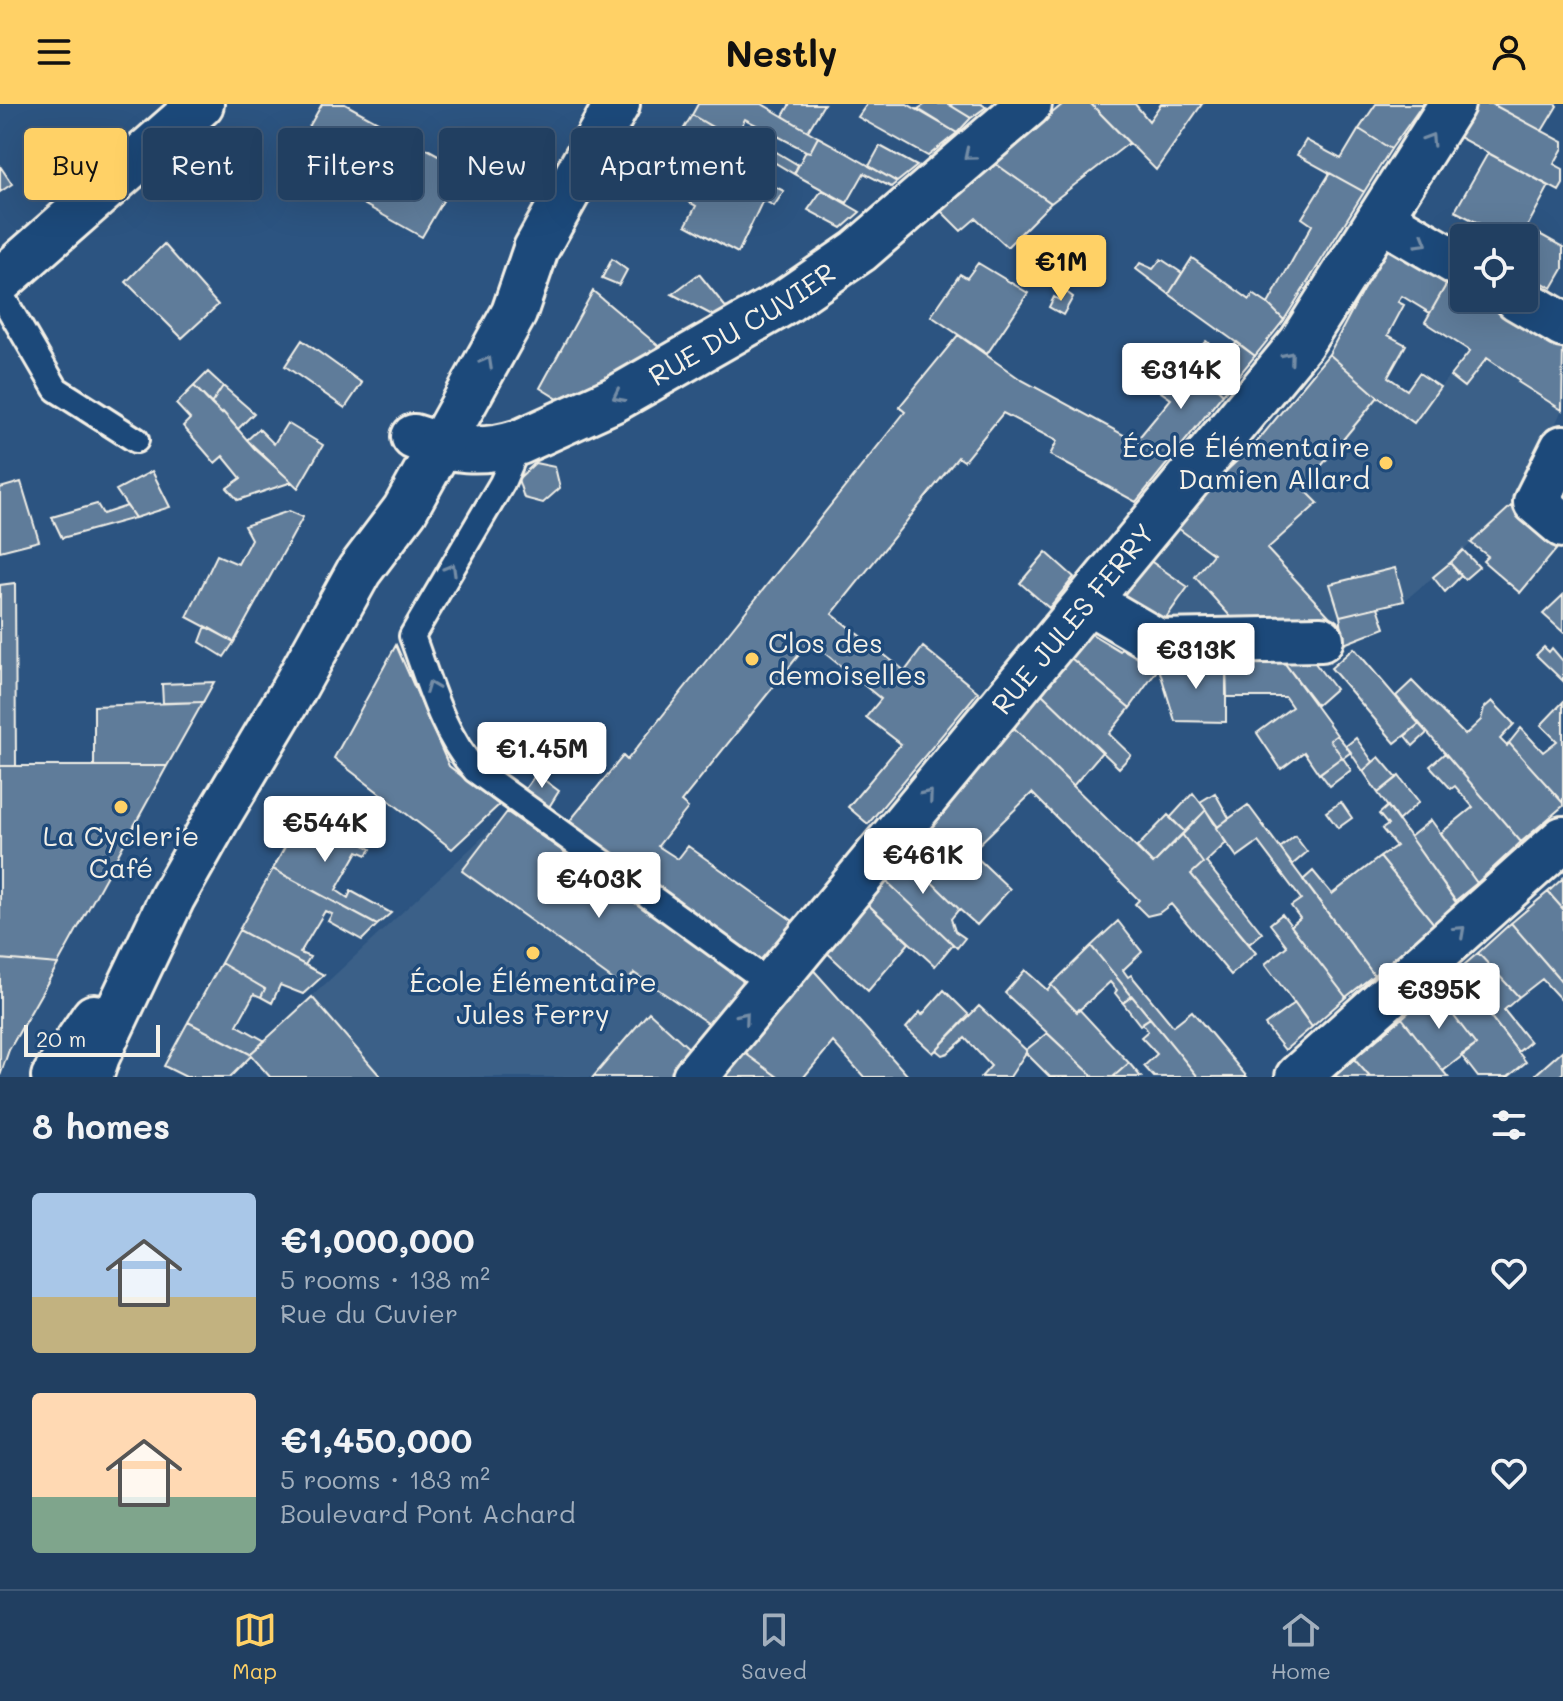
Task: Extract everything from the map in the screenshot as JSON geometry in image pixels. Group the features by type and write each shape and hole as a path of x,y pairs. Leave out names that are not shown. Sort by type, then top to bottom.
{"street":[{"path":"0,281 201,104"},
{"path":"54,1077 172,898 292,692 359,571 376,499 427,442 488,300 536,249 617,104"},
{"name":"RUE DU CUVIER","path":"427,442 474,451 506,447 615,399 785,302 859,251 1029,104"},
{"name":"RUE JULES FERRY","path":"695,1077 1301,343 1452,104"},
{"path":"1380,218 1450,259"},
{"path":"1538,310 1563,325"},
{"path":"1563,448 1536,502 1563,525"},
{"path":"1088,601 1158,642 1321,639"},
{"path":"1298,1077 1563,839"},
{"path":"90,1077 172,898"}],"lane":[{"path":"0,293 56,389 136,440"},
{"path":"520,442 502,483 412,636 449,733 475,770 771,984"}],"shaded area":[{"name":"École Élémentaire Damien Allard","path":"1450,278 1450,312 1493,312 1563,345 1563,407 1532,477 1513,507 1404,601 1340,618 1290,624 1160,626 1117,596 1171,523 1256,443 1329,354 1378,397 1415,423 1469,352 1425,322"},
{"name":"École Élémentaire Jules Ferry","path":"507,812 747,981 671,1077 270,1077 250,1054"}],"building":[{"path":"322,104 345,104 389,128 308,128"},
{"path":"698,104 762,104 818,137 810,152 775,135 775,128 762,128 745,119 740,128 714,128 692,115"},
{"path":"790,104 824,104 808,131 783,116"},
{"path":"867,104 907,104 957,133 928,156 858,117"},
{"path":"926,104 948,104 971,118 957,133 918,109"},
{"path":"948,104 981,104 986,107 971,118"},
{"path":"1063,104 1091,104 1129,143 1051,203 993,162"},
{"path":"1091,104 1135,104 1149,121 1161,104 1202,104 1156,170"},
{"path":"1376,104 1423,104 1391,149 1359,129"},
{"path":"1476,104 1492,104 1563,142 1554,164 1563,169 1563,184 1559,191 1453,134"},
{"path":"1492,104 1555,104 1557,106 1542,131"},
{"path":"692,115 714,128 684,128"},
{"path":"1359,129 1391,149 1364,192 1297,155 1306,140 1341,159"},
{"path":"818,137 897,182 891,187 864,173 847,203 794,174 806,151 810,152"},
{"path":"880,146 917,166 897,182 869,166"},
{"path":"423,147 439,155 439,200 443,200 422,237 356,200 423,200"},
{"path":"775,151 798,165 794,174 775,163"},
{"path":"1488,153 1549,186 1529,224 1480,224 1455,211"},
{"path":"993,162 1051,203 1007,247 976,218 961,231 939,209"},
{"path":"0,166 12,184 0,192"},
{"path":"1330,173 1364,192 1284,320 1268,304 1312,225 1302,218"},
{"path":"775,187 784,191 774,206 763,200 775,200"},
{"path":"822,190 860,212 842,228 808,210"},
{"path":"685,200 763,200 738,253 686,225 696,206"},
{"path":"1538,233 1563,247 1563,269 1552,288 1538,280"},
{"path":"164,244 218,305 182,338 126,282"},
{"path":"1398,247 1450,278 1430,313 1402,296 1398,302 1404,305 1388,335 1406,345 1388,377 1407,390 1419,373 1440,387 1414,423 1378,397 1329,354 1384,250"},
{"path":"1192,258 1250,300 1253,294 1268,304 1284,320 1255,356 1169,294"},
{"path":"612,259 627,270 619,285 602,278"},
{"path":"1161,259 1182,273 1169,294 1136,269 1140,263 1153,269"},
{"path":"978,263 1028,293 987,354 931,316 960,274 967,278"},
{"path":"699,274 728,310 716,317 672,294"},
{"path":"1450,278 1450,312 1508,312 1563,345 1562,410 1487,358 1464,387 1450,376 1470,351 1425,322"},
{"path":"593,291 661,348 612,375 558,399 540,388"},
{"path":"1065,291 1073,297 1063,315 1049,307 1054,297 1059,300"},
{"name":"Clos des demoiselles","path":"958,335 1020,379 1170,460 1136,502 1050,455 1057,441 1003,413 964,461 958,457 832,614 905,671 923,647 978,692 868,824 848,807 901,744 866,717 881,699 810,641 681,802 688,808 658,846 678,859 688,846 793,921 763,961 568,823 623,756 627,760 905,412 899,407"},
{"path":"302,340 362,383 345,408 285,366"},
{"path":"1206,341 1225,357 1237,342 1255,356 1223,394 1187,360"},
{"path":"1329,354 1378,397 1303,488 1318,503 1267,549 1332,619 1238,625 1195,577 1213,554 1171,523 1256,443"},
{"path":"1187,360 1223,394 1170,460 1136,441 1171,399 1161,392"},
{"path":"208,372 223,386 211,404 194,386"},
{"path":"194,386 292,482 238,500 227,488 241,478 223,456 215,463 183,426 190,419 176,404"},
{"path":"223,386 254,413 238,429 211,404"},
{"path":"287,423 323,445 298,488 247,440 259,429 274,444"},
{"path":"535,463 555,467 560,488 543,503 524,498 518,479"},
{"path":"152,471 170,507 135,518 116,490"},
{"path":"21,482 39,541 0,551 0,488"},
{"path":"97,504 103,514 127,506 135,518 62,538 52,517"},
{"path":"1511,506 1560,545 1520,593 1483,561 1488,556 1471,543"},
{"path":"289,511 303,517 234,642 187,617 217,555 238,564 251,539 244,526"},
{"path":"1463,550 1479,567 1465,579 1450,563"},
{"path":"1046,552 1074,577 1049,608 1020,583"},
{"path":"1146,558 1188,587 1160,626 1117,596"},
{"path":"1450,563 1461,576 1445,592 1433,577"},
{"path":"1395,568 1404,601 1340,616 1330,584"},
{"path":"15,583 16,766 0,766 0,585"},
{"path":"1563,595 1563,632 1543,614"},
{"path":"1378,607 1385,628 1344,644 1340,616"},
{"path":"206,626 234,642 224,657 200,642"},
{"path":"1090,633 1120,651 1126,642 1157,662 1158,669 1130,708 1071,658"},
{"path":"396,645 449,766 499,805 452,849 334,758"},
{"path":"1544,647 1549,652 1552,648 1563,661 1563,681 1536,655"},
{"path":"1354,648 1419,724 1395,743 1331,668"},
{"path":"1071,658 1130,708 1109,734 1131,755 1119,768 1042,694"},
{"path":"1311,658 1335,689 1317,705 1283,661"},
{"path":"1283,661 1337,735 1330,740 1342,757 1319,774 1304,752 1281,769 1257,733 1292,707 1285,697 1227,697 1226,663"},
{"path":"1157,662 1226,663 1226,722 1175,721"},
{"path":"1412,681 1465,735 1481,720 1484,708 1492,701 1514,724 1500,739 1507,746 1509,743 1563,806 1521,842 1396,696"},
{"path":"214,682 203,702 163,703 162,684"},
{"path":"1042,694 1102,752 1073,786 1013,727"},
{"path":"203,702 167,766 94,766 94,706"},
{"path":"1563,702 1563,803 1509,743 1521,728 1543,752 1557,741 1541,725"},
{"path":"1419,724 1427,733 1413,746 1405,736"},
{"path":"1013,727 1153,864 1182,834 1203,863 1191,874 1256,953 1231,975 1171,904 1159,913 1147,916 1135,904 1139,900 1032,793 971,852 1010,889 977,925 959,909 900,851"},
{"path":"1337,735 1351,752 1343,758 1351,770 1330,786 1320,773 1342,757 1330,740"},
{"path":"1356,738 1373,762 1363,771 1346,746"},
{"path":"1445,753 1521,842 1477,883 1441,833 1473,807 1455,786 1451,789 1430,766"},
{"path":"1379,757 1397,778 1378,793 1363,771"},
{"path":"0,766 167,766 58,964 0,959"},
{"path":"536,774 559,791 549,807 525,789"},
{"path":"1399,776 1419,802 1398,821 1378,793"},
{"path":"1193,793 1206,810 1185,832 1170,818"},
{"path":"1215,793 1229,818 1218,827 1200,802"},
{"path":"1341,802 1352,818 1338,828 1326,812"},
{"path":"1248,805 1374,975 1346,997 1291,926 1300,918 1291,906 1301,899 1258,842 1237,857 1216,828"},
{"path":"1388,806 1457,903 1434,924 1380,857 1396,846 1382,829 1388,825 1379,814"},
{"path":"305,810 371,849 367,855 358,851 336,890 348,898 351,891 391,913 377,925 273,869"},
{"path":"1206,810 1226,843 1206,862 1262,933 1249,944 1191,874 1203,863 1182,834"},
{"path":"507,812 747,981 712,1026 634,973 623,987 462,871"},
{"path":"1168,815 1185,832 1153,864 1137,847"},
{"path":"1431,820 1477,883 1455,901 1410,837"},
{"path":"1295,836 1307,852 1292,865 1280,848"},
{"path":"900,851 959,909 951,919 955,931 965,938 957,948 880,875"},
{"path":"1380,857 1434,924 1374,975 1303,880 1313,871 1332,894"},
{"path":"273,869 377,925 362,940 328,921 332,914 325,911 300,953 310,957 305,965 239,930"},
{"path":"880,875 953,944 935,966 862,899"},
{"path":"1563,878 1563,909 1548,892"},
{"path":"1548,892 1563,909 1563,983 1511,923"},
{"path":"862,899 909,943 868,991 822,948"},
{"path":"1282,914 1346,997 1312,1027 1265,964 1287,946 1270,924"},
{"path":"1118,921 1142,952 1123,970 1128,977 1131,975 1173,1026 1192,1011 1247,1077 1198,1077 1091,946"},
{"path":"1511,923 1563,983 1563,1002 1542,979 1519,997 1478,953"},
{"path":"239,930 324,975 303,994 280,985 272,1003 261,997 265,989 221,963"},
{"path":"1091,946 1132,996 1123,1003 1110,982 1077,1012 1051,985"},
{"path":"1478,953 1519,997 1504,1010 1530,1042 1518,1052 1456,972"},
{"path":"0,959 58,964 9,1050 0,1076"},
{"path":"221,963 265,989 261,997 254,994 237,1025 265,1041 250,1054 188,1022"},
{"path":"809,965 909,1077 864,1077 833,1042 804,1077 778,1077 742,1051"},
{"path":"1025,970 1047,990 1051,985 1077,1012 1079,1009 1129,1063 1113,1077 1094,1077 1005,993"},
{"path":"1456,972 1526,1062 1508,1077 1478,1077 1461,1055 1476,1045 1434,990"},
{"path":"944,990 969,1015 933,1053 906,1028"},
{"path":"1434,990 1476,1045 1443,1071 1402,1018"},
{"path":"1132,996 1150,1018 1140,1025 1123,1003"},
{"path":"312,997 381,1077 270,1077 250,1054"},
{"path":"1295,1003 1312,1027 1285,1050 1265,1025"},
{"path":"979,1006 1027,1051 1010,1077 981,1077 991,1066 965,1038 948,1053 942,1055 936,1050"},
{"path":"649,1012 692,1051 671,1077 593,1077"},
{"path":"1150,1018 1198,1077 1154,1077 1144,1066 1157,1054 1141,1037 1148,1031 1142,1023"},
{"path":"1402,1018 1448,1077 1370,1077 1354,1059"},
{"path":"188,1022 251,1056 230,1077 186,1077 164,1066"},
{"path":"1047,1033 1094,1077 1050,1077 1026,1053"},
{"path":"1563,1050 1563,1073 1558,1077 1538,1077 1536,1074"},
{"path":"742,1051 778,1077 722,1077"},
{"path":"1354,1059 1370,1077 1334,1077"},
{"path":"1129,1063 1141,1077 1113,1077"}],"place":[{"name":"École Élémentaire Damien Allard","path":"1386,463"},
{"name":"Clos des demoiselles","path":"752,659"},
{"name":"La Cyclerie Café","path":"121,807"},
{"name":"École Élémentaire Jules Ferry","path":"533,953"}]}
